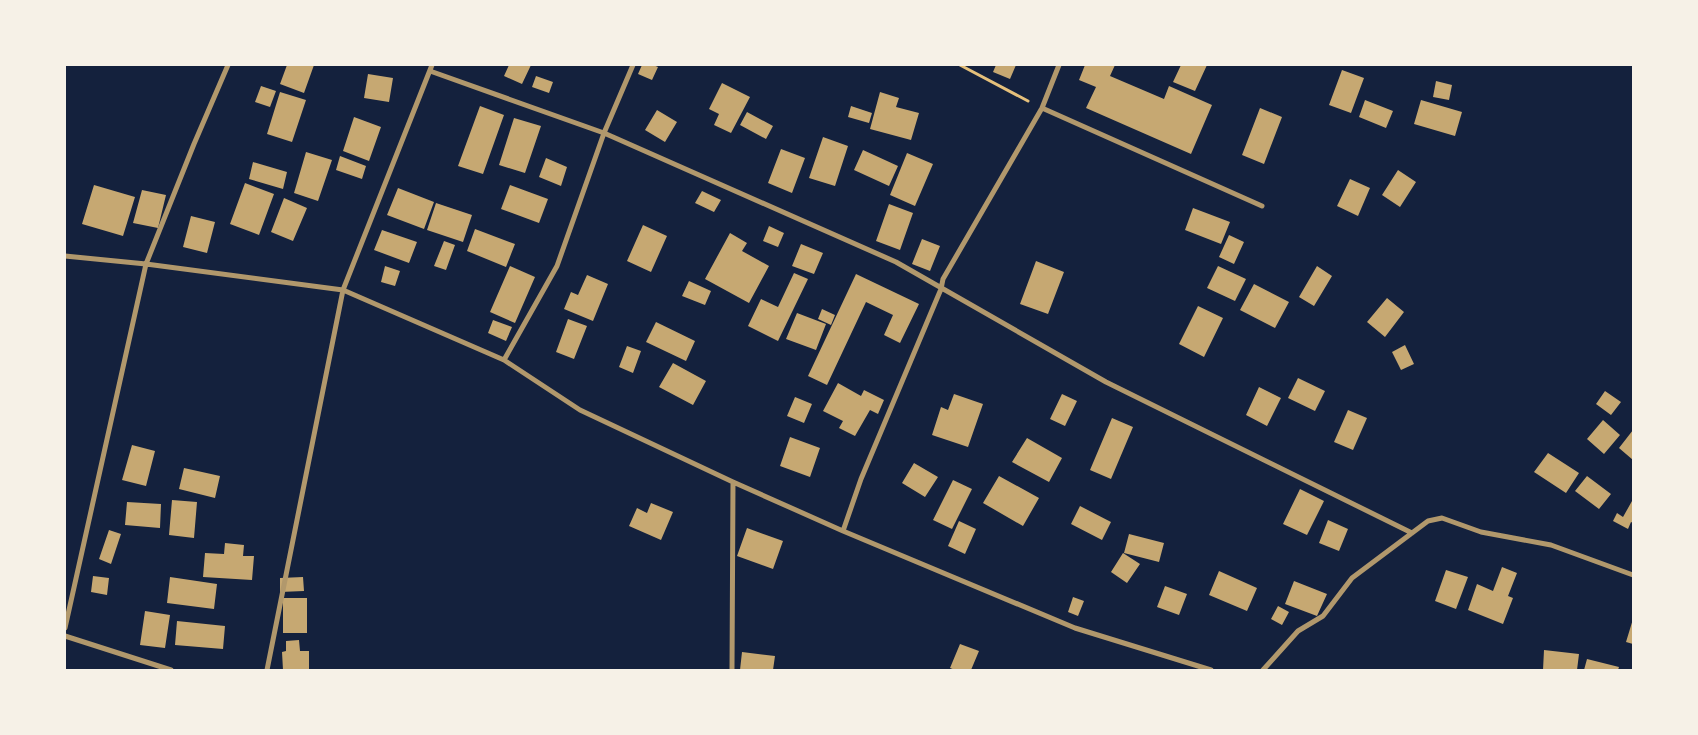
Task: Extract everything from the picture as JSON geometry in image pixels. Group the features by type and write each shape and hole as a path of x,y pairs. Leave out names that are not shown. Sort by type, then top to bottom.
{"street":[{"path":"65,628 146,264 228,65"},
{"path":"267,670 342,290 432,65"},
{"path":"504,360 557,266 604,133 633,65"},
{"path":"843,531 860,479 941,289 943,279 1042,108 1059,65"},
{"path":"430,71 604,133 896,262 1106,382 1412,534"},
{"path":"1042,108 1262,206"},
{"path":"65,256 146,264 342,290 504,360 580,410 732,482 843,531 1075,628 1211,670"},
{"path":"732,482 732,670"},
{"path":"1263,670 1298,631 1323,616 1352,578 1428,521 1442,518 1481,532 1551,545 1633,575"},
{"path":"65,636 171,670"}],"path":[{"path":"960,65 1042,108"}],"building":[{"path":"287,65 314,65 304,93 280,84"},
{"path":"509,65 531,65 522,84 504,76"},
{"path":"642,65 658,67 652,80 638,74"},
{"path":"996,65 1016,65 1010,79 993,72"},
{"path":"1085,65 1115,65 1110,76 1164,99 1169,86 1212,105 1191,154 1086,108 1096,87 1079,80"},
{"path":"1181,65 1207,65 1195,91 1173,82"},
{"path":"1342,70 1364,78 1351,113 1329,105"},
{"path":"368,74 393,78 389,102 364,98"},
{"path":"536,76 553,82 549,93 532,87"},
{"path":"1436,81 1452,85 1449,100 1433,97"},
{"path":"722,83 750,97 731,133 714,125 719,114 709,109"},
{"path":"261,86 276,91 270,107 255,102"},
{"path":"280,92 306,100 292,142 267,134"},
{"path":"880,92 899,98 896,107 919,113 911,140 870,129"},
{"path":"1365,100 1393,111 1386,128 1359,117"},
{"path":"1421,100 1462,112 1455,136 1414,124"},
{"path":"480,106 504,115 483,174 458,166"},
{"path":"851,106 872,113 869,123 848,117"},
{"path":"1260,108 1282,117 1264,164 1242,155"},
{"path":"657,110 677,122 665,142 645,130"},
{"path":"747,112 773,126 766,139 740,125"},
{"path":"354,117 381,127 369,161 343,151"},
{"path":"514,118 541,126 525,173 499,165"},
{"path":"823,137 848,146 835,186 809,178"},
{"path":"781,149 805,158 792,193 768,183"},
{"path":"863,150 898,166 889,186 854,170"},
{"path":"306,152 332,160 318,201 294,193"},
{"path":"907,153 933,164 915,206 890,195"},
{"path":"340,156 366,166 362,179 336,170"},
{"path":"546,158 567,167 561,186 539,177"},
{"path":"253,162 287,172 283,189 249,179"},
{"path":"1398,170 1416,182 1400,207 1382,195"},
{"path":"1350,179 1370,188 1358,216 1337,206"},
{"path":"245,183 274,194 259,235 230,224"},
{"path":"94,185 135,197 123,236 82,224"},
{"path":"510,185 548,199 539,223 501,209"},
{"path":"398,188 434,202 424,229 387,215"},
{"path":"142,190 166,195 158,228 133,223"},
{"path":"702,191 721,200 714,212 695,203"},
{"path":"284,198 307,208 293,241 271,232"},
{"path":"436,203 472,215 463,242 427,230"},
{"path":"889,204 913,213 900,250 876,241"},
{"path":"1193,208 1230,222 1221,244 1185,230"},
{"path":"191,216 215,222 207,253 183,247"},
{"path":"643,225 667,236 651,272 627,261"},
{"path":"769,226 784,233 778,247 763,241"},
{"path":"475,229 515,244 506,267 467,251"},
{"path":"382,230 417,242 409,263 374,250"},
{"path":"730,233 747,243 742,251 769,266 749,303 705,279"},
{"path":"1229,235 1244,242 1234,264 1219,257"},
{"path":"922,239 940,246 930,271 912,264"},
{"path":"444,241 455,245 446,270 434,266"},
{"path":"801,244 823,253 814,274 792,266"},
{"path":"1036,261 1064,272 1048,314 1020,304"},
{"path":"385,266 400,271 395,286 381,282"},
{"path":"510,266 535,277 515,323 490,312"},
{"path":"1218,266 1246,279 1235,301 1207,288"},
{"path":"1317,266 1332,276 1314,306 1299,297"},
{"path":"794,273 808,279 778,341 748,326 761,299 778,307"},
{"path":"856,274 919,304 900,343 884,335 893,315 866,302 827,385 808,376"},
{"path":"587,275 608,284 593,321 564,309 571,292 578,295"},
{"path":"689,281 711,291 705,305 682,296"},
{"path":"1254,284 1289,302 1275,328 1240,310"},
{"path":"1387,298 1404,312 1385,337 1367,322"},
{"path":"1198,306 1223,318 1204,357 1179,344"},
{"path":"822,309 835,315 831,325 818,319"},
{"path":"797,313 826,324 816,350 786,339"},
{"path":"568,319 587,326 574,359 556,352"},
{"path":"493,320 512,327 506,341 488,333"},
{"path":"656,322 695,341 686,361 646,342"},
{"path":"1405,345 1414,364 1401,370 1392,352"},
{"path":"627,346 641,351 633,373 619,367"},
{"path":"673,363 706,381 693,405 659,387"},
{"path":"1298,378 1325,391 1315,411 1288,398"},
{"path":"838,383 861,396 864,390 884,400 878,414 870,410 855,436 839,428 843,421 823,411"},
{"path":"1259,387 1281,398 1267,426 1246,415"},
{"path":"1605,391 1621,402 1611,415 1596,404"},
{"path":"954,394 983,404 968,447 932,435 941,407 948,410"},
{"path":"1062,394 1077,401 1065,426 1050,419"},
{"path":"795,397 812,404 804,423 787,416"},
{"path":"1348,410 1367,418 1353,450 1334,442"},
{"path":"1112,418 1133,427 1111,479 1090,470"},
{"path":"1603,420 1620,435 1604,454 1587,439"},
{"path":"1633,430 1633,460 1619,448"},
{"path":"790,437 820,448 810,477 780,466"},
{"path":"1027,438 1062,458 1049,482 1012,462"},
{"path":"132,445 155,451 146,486 122,480"},
{"path":"1548,453 1579,473 1566,493 1534,472"},
{"path":"914,463 938,477 925,497 902,483"},
{"path":"184,468 220,476 215,498 179,489"},
{"path":"999,476 1039,498 1023,526 983,503"},
{"path":"1587,476 1611,494 1599,509 1575,491"},
{"path":"953,480 972,489 952,529 933,520"},
{"path":"1300,489 1324,501 1307,535 1283,524"},
{"path":"172,500 197,502 194,538 169,535"},
{"path":"1632,501 1633,523 1631,522 1628,529 1613,521 1617,513 1623,517"},
{"path":"127,502 161,504 160,528 125,525"},
{"path":"651,503 673,512 661,540 629,526 637,508 647,513"},
{"path":"1080,506 1111,522 1102,540 1071,524"},
{"path":"1328,520 1348,529 1339,551 1319,543"},
{"path":"959,521 976,529 965,554 948,546"},
{"path":"747,528 783,541 773,569 737,556"},
{"path":"109,530 121,534 111,564 99,559"},
{"path":"1129,534 1164,543 1159,562 1124,553"},
{"path":"225,543 244,545 243,556 254,556 252,580 203,577 205,553 224,554"},
{"path":"1123,553 1140,564 1127,583 1111,572"},
{"path":"1502,567 1517,573 1508,596 1513,598 1503,624 1468,610 1477,584 1493,591"},
{"path":"1446,570 1468,577 1456,609 1435,601"},
{"path":"1219,571 1257,588 1247,611 1209,595"},
{"path":"93,576 109,578 107,595 91,592"},
{"path":"170,577 217,584 214,609 167,603"},
{"path":"303,577 304,591 280,592 280,578"},
{"path":"1294,581 1327,594 1317,616 1285,604"},
{"path":"1165,586 1187,594 1179,615 1157,607"},
{"path":"1073,597 1084,601 1078,616 1068,612"},
{"path":"283,598 307,598 307,633 283,633"},
{"path":"1278,606 1289,612 1282,625 1271,619"},
{"path":"145,611 170,615 165,648 140,645"},
{"path":"1633,619 1633,644 1626,642"},
{"path":"177,621 225,626 223,649 175,645"},
{"path":"299,640 300,651 309,651 309,670 283,670 282,652 286,651 286,641"},
{"path":"960,644 979,651 971,670 955,670 950,668"},
{"path":"1544,650 1579,654 1577,670 1543,670"},
{"path":"742,652 775,656 773,670 740,670"},
{"path":"1587,659 1619,667 1618,670 1584,670"}]}
